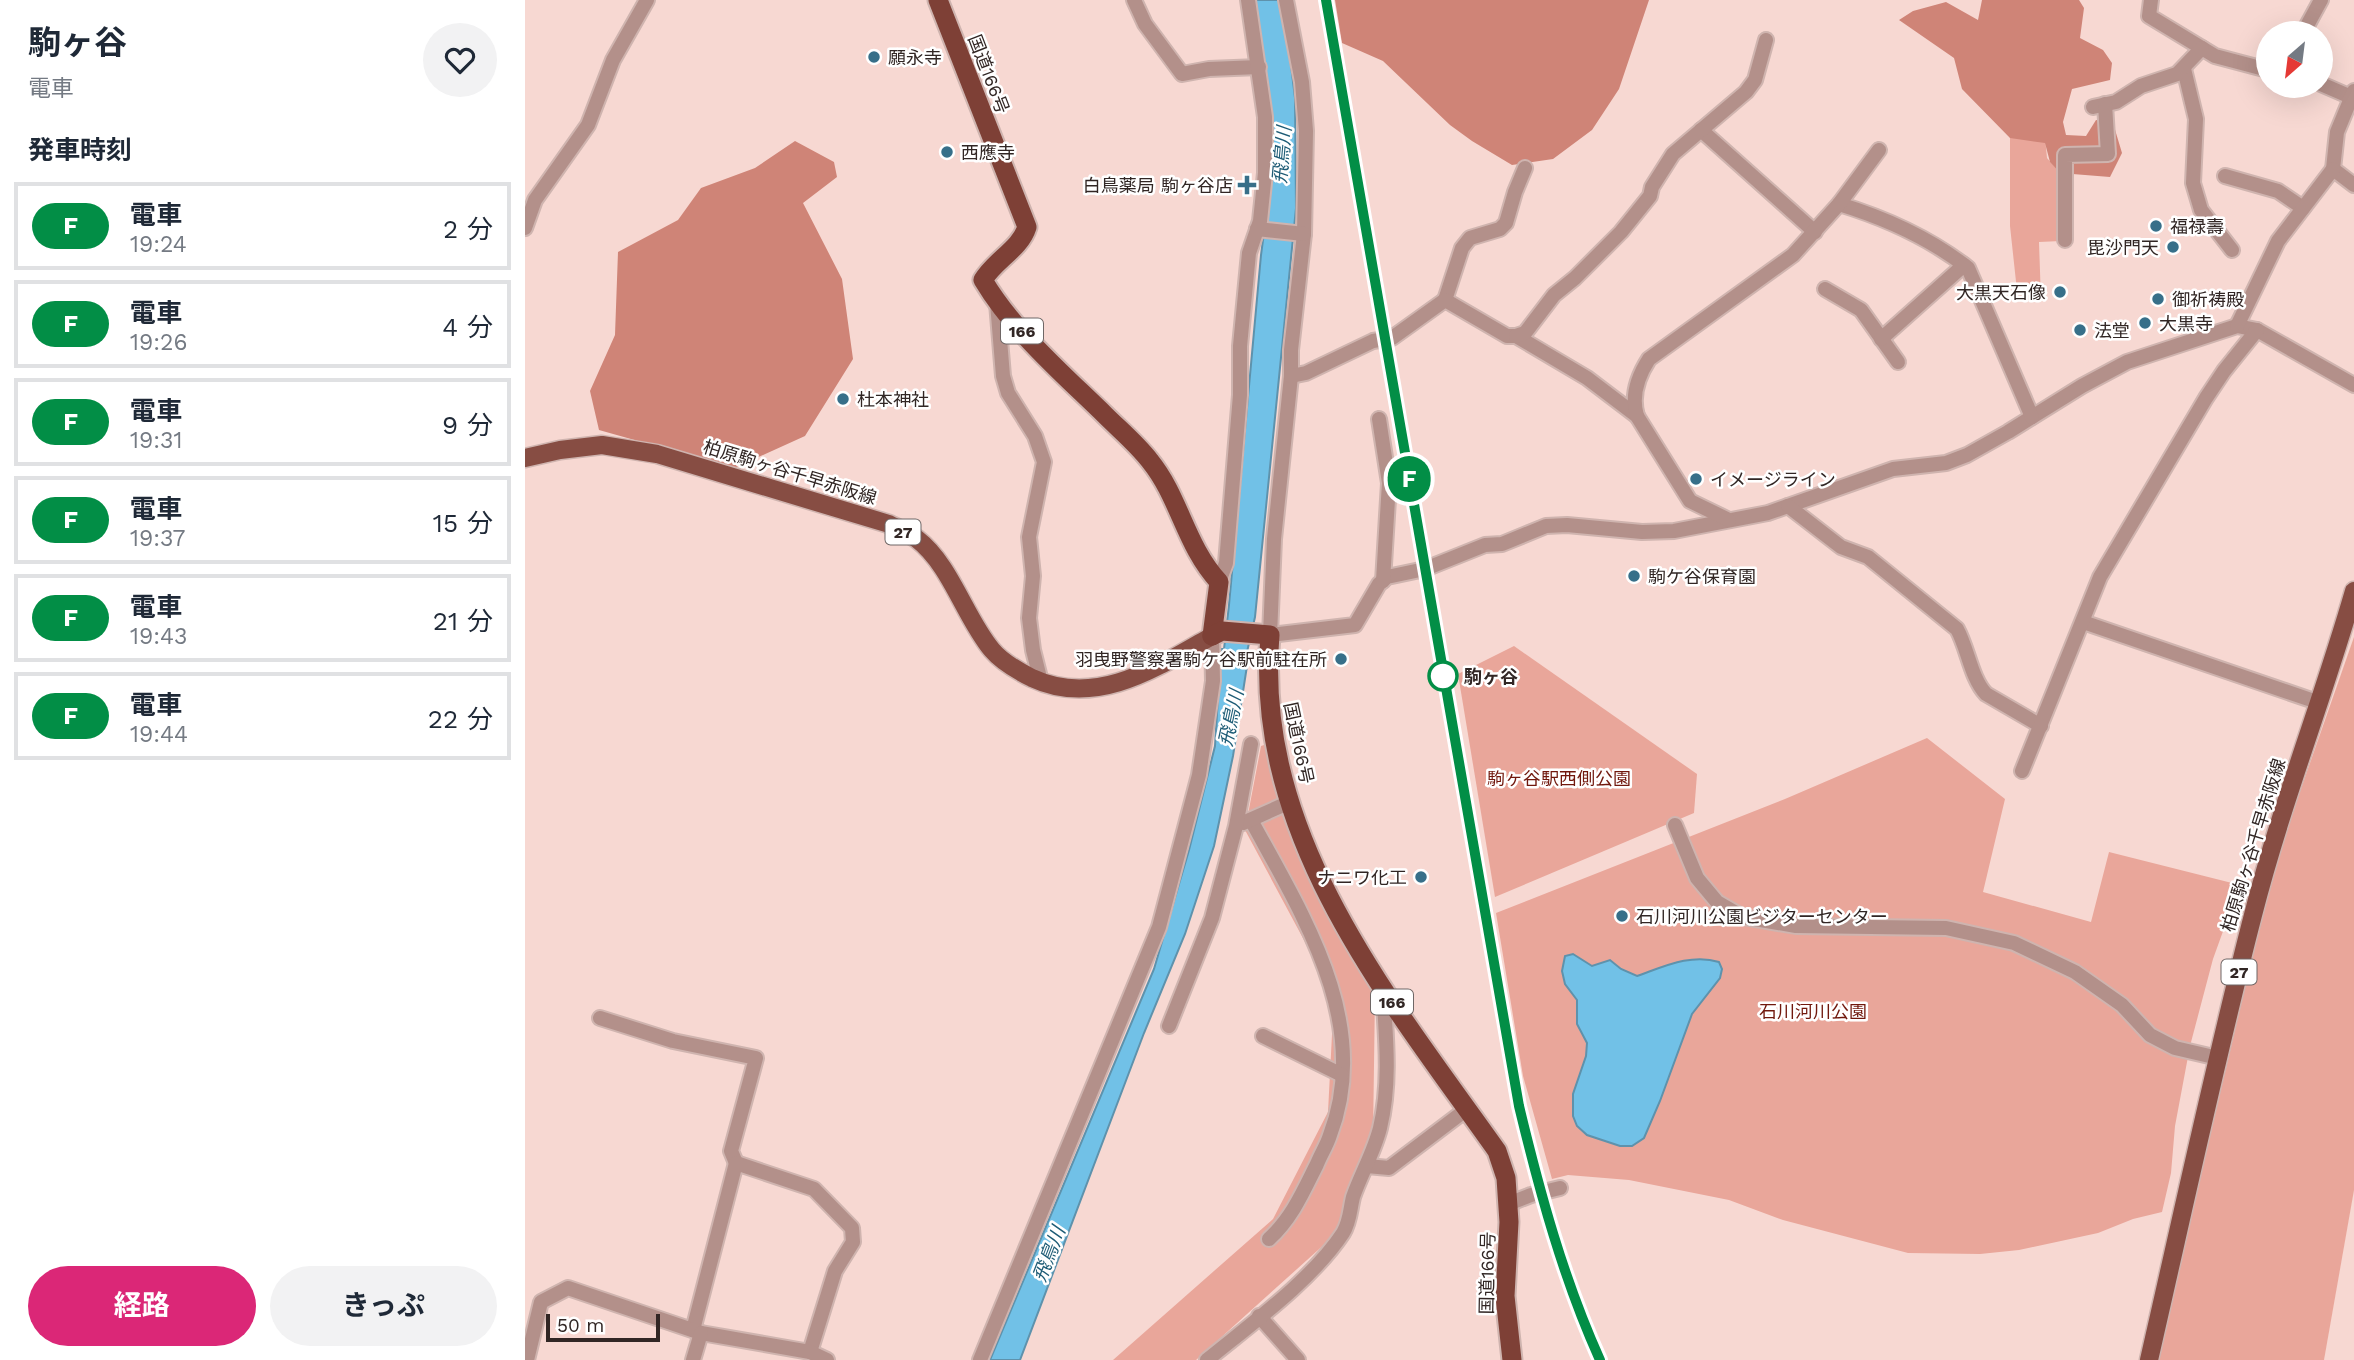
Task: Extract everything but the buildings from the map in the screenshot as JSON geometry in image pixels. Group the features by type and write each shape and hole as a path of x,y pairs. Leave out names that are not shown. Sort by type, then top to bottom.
{"highway":[{"name":"国道166号","path":"938,0 1027,227 1024,238 983,280 997,303 1153,464 1164,481 1199,557 1219,582"},
{"path":"1219,582 1217,634 1263,634"},
{"name":"国道166号","path":"1263,634 1270,722 1290,802 1323,887 1383,990 1497,1151 1506,1178 1508,1204 1506,1296 1512,1360"}],"main road":[{"name":"柏原駒ヶ谷千早赤阪線","path":"525,458 602,445 657,454 889,524 918,540 935,557 992,650 1007,664 1059,688 1100,688 1137,676 1217,634"},
{"name":"柏原駒ヶ谷千早赤阪線","path":"2149,1360 2253,914 2354,590"}],"street":[{"path":"525,228 535,200 588,125 613,60 647,0"},
{"path":"1134,0 1145,24 1182,74 1209,69 1259,67"},
{"path":"1219,582 1226,563 1249,253 1259,229 1265,173 1265,117 1248,0"},
{"path":"1286,0 1302,82 1306,131 1302,234 1291,376 1263,634 1355,625 1387,577 1418,572 1485,545 1502,544 1546,526 1567,525 1642,532 1674,531 1768,513 1893,469 1946,463 1988,443 2127,362 2237,326 2257,330 2354,385"},
{"path":"2151,0 2149,16 2215,56 2256,67"},
{"path":"2310,21 2321,0"},
{"path":"1516,337 1525,333 1554,295 1621,232 1650,196 1652,187 1673,154 1746,92 1755,80 1766,40"},
{"path":"2065,240 2066,155 2108,154 2099,106 2116,102 2141,86 2177,74 2202,48"},
{"path":"2184,69 2196,119 2193,183 2201,210 2232,250"},
{"path":"2237,326 2278,241 2333,169 2337,132 2352,94 2333,88"},
{"path":"1701,130 1815,232"},
{"path":"1728,520 1690,501 1637,416 1633,404 1642,369 1649,359 1793,255 1839,204 1879,150"},
{"path":"1291,376 1306,373 1373,341 1392,338 1445,300 1462,248 1470,238 1500,229 1506,223 1525,168"},
{"path":"2333,169 2354,185"},
{"path":"2225,176 2278,191 2303,208"},
{"path":"1839,204 1878,216 1954,257 1968,268 2032,417"},
{"path":"1259,229 1302,234"},
{"path":"1881,339 1964,265"},
{"path":"1825,289 1861,310 1898,362"},
{"path":"1445,300 1587,378 1637,416"},
{"path":"997,303 1003,376 1008,393 1035,436 1044,463 1029,537 1034,576 1029,618 1041,682"},
{"path":"2022,771 2100,577 2111,556 2206,398 2257,330"},
{"path":"1379,419 1389,483 1383,581"},
{"path":"1788,506 1841,547 1868,557 1957,629 1965,644 1979,687 1986,694 2041,726"},
{"path":"2083,622 2320,703"},
{"path":"980,1360 1159,927 1199,775 1217,634"},
{"path":"1169,1026 1212,918 1236,826 1251,744"},
{"path":"1236,826 1290,802"},
{"path":"1251,820 1310,929 1332,986 1339,1015 1342,1075 1331,1135 1297,1204 1285,1224 1269,1240"},
{"path":"1675,825 1697,878 1717,902 1743,917 1796,926 1946,928 2014,943 2075,972 2122,1004 2150,1035 2175,1048 2218,1058"},
{"path":"1207,1360 1321,1259 1343,1233 1353,1197 1380,1127 1386,1089 1387,1045 1383,990"},
{"path":"600,1018 673,1041 756,1058 731,1151 736,1163 697,1331 693,1360"},
{"path":"1263,1036 1342,1075"},
{"path":"1272,1058 1279,1044"},
{"path":"1367,1166 1389,1168 1467,1109"},
{"path":"736,1163 814,1189 852,1228 853,1242 835,1270 810,1352"},
{"path":"1508,1204 1560,1188"},
{"path":"527,1360 541,1302 568,1288 697,1331 810,1352 827,1360"},
{"path":"1259,1316 1298,1360"}],"green space":[{"path":"2010,138 2045,138 2047,158 2060,173 2061,241 2039,242 2041,300 2018,300 2010,226"},
{"path":"2354,637 2354,1190 2324,1360 2157,1360 2273,869"},
{"name":"駒ヶ谷駅西側公園","path":"1514,646 1697,774 1694,813 1495,897 1458,674"},
{"name":"石川河川公園","path":"1927,738 2005,799 1983,892 2091,922 2109,852 2232,883 2226,923 2213,959 2190,1046 2175,1126 2171,1173 2162,1212 2133,1219 2098,1233 2019,1250 1980,1254 1908,1253 1783,1220 1729,1200 1629,1180 1568,1175 1552,1179 1523,1076 1496,913 1785,799"},
{"path":"1261,746 1267,747 1297,854 1375,994 1373,1136 1337,1233 1196,1360 1113,1360 1273,1219 1328,1112 1334,996 1245,830"}],"shaded area":[{"path":"1335,0 1649,0 1619,89 1592,130 1553,159 1512,165 1450,125 1383,61 1342,43"},
{"path":"1982,0 2079,0 2084,8 2080,38 2103,50 2112,63 2110,80 2072,89 2063,122 2066,135 2086,136 2096,120 2113,123 2122,153 2110,177 2060,173 2050,162 2045,143 2010,138 1962,89 1954,58 1899,20 1913,11 1946,2 1978,20"},
{"path":"795,141 834,162 837,177 803,203 842,279 853,359 805,436 734,468 599,430 590,391 615,335 618,252 678,220 701,188 755,168"}],"water":[{"name":"飛鳥川","path":"1253,0 1283,0 1295,98 1296,208 1255,617 1247,652 1249,653 1233,756 1214,846 1185,934 1144,1033 1020,1360 990,1360 1154,969 1189,850 1215,746 1221,649 1224,649 1229,605 1261,255 1271,180 1269,120"},
{"path":"1573,954 1592,966 1610,960 1621,969 1637,976 1677,962 1698,959 1719,962 1722,969 1720,978 1692,1014 1644,1138 1632,1146 1620,1146 1587,1135 1577,1126 1573,1116 1573,1094 1586,1056 1587,1043 1577,1024 1577,1000 1565,984 1562,971 1565,956"}],"railway":[{"path":"1326,0 1519,1106 1553,1235 1600,1360"}],"train":[{"name":"F","path":"1326,0 1519,1106 1540,1193 1562,1267 1600,1360"}],"place":[{"name":"願永寺","path":"874,57"},
{"name":"西應寺","path":"947,152"},
{"name":"白鳥薬局 駒ヶ谷店","path":"1247,185"},
{"name":"福禄壽","path":"2156,226"},
{"name":"毘沙門天","path":"2173,247"},
{"name":"大黒天石像","path":"2060,292"},
{"name":"御祈祷殿","path":"2158,299"},
{"name":"大黒寺","path":"2145,323"},
{"name":"法堂","path":"2080,330"},
{"name":"杜本神社","path":"843,399"},
{"name":"イメージライン","path":"1696,479"},
{"name":"駒ケ谷保育園","path":"1634,576"},
{"name":"羽曳野警察署駒ケ谷駅前駐在所","path":"1341,659"},
{"name":"駒ヶ谷","path":"1443,676"},
{"name":"ナニワ化工","path":"1421,877"},
{"name":"石川河川公園ビジターセンター","path":"1622,916"}]}
